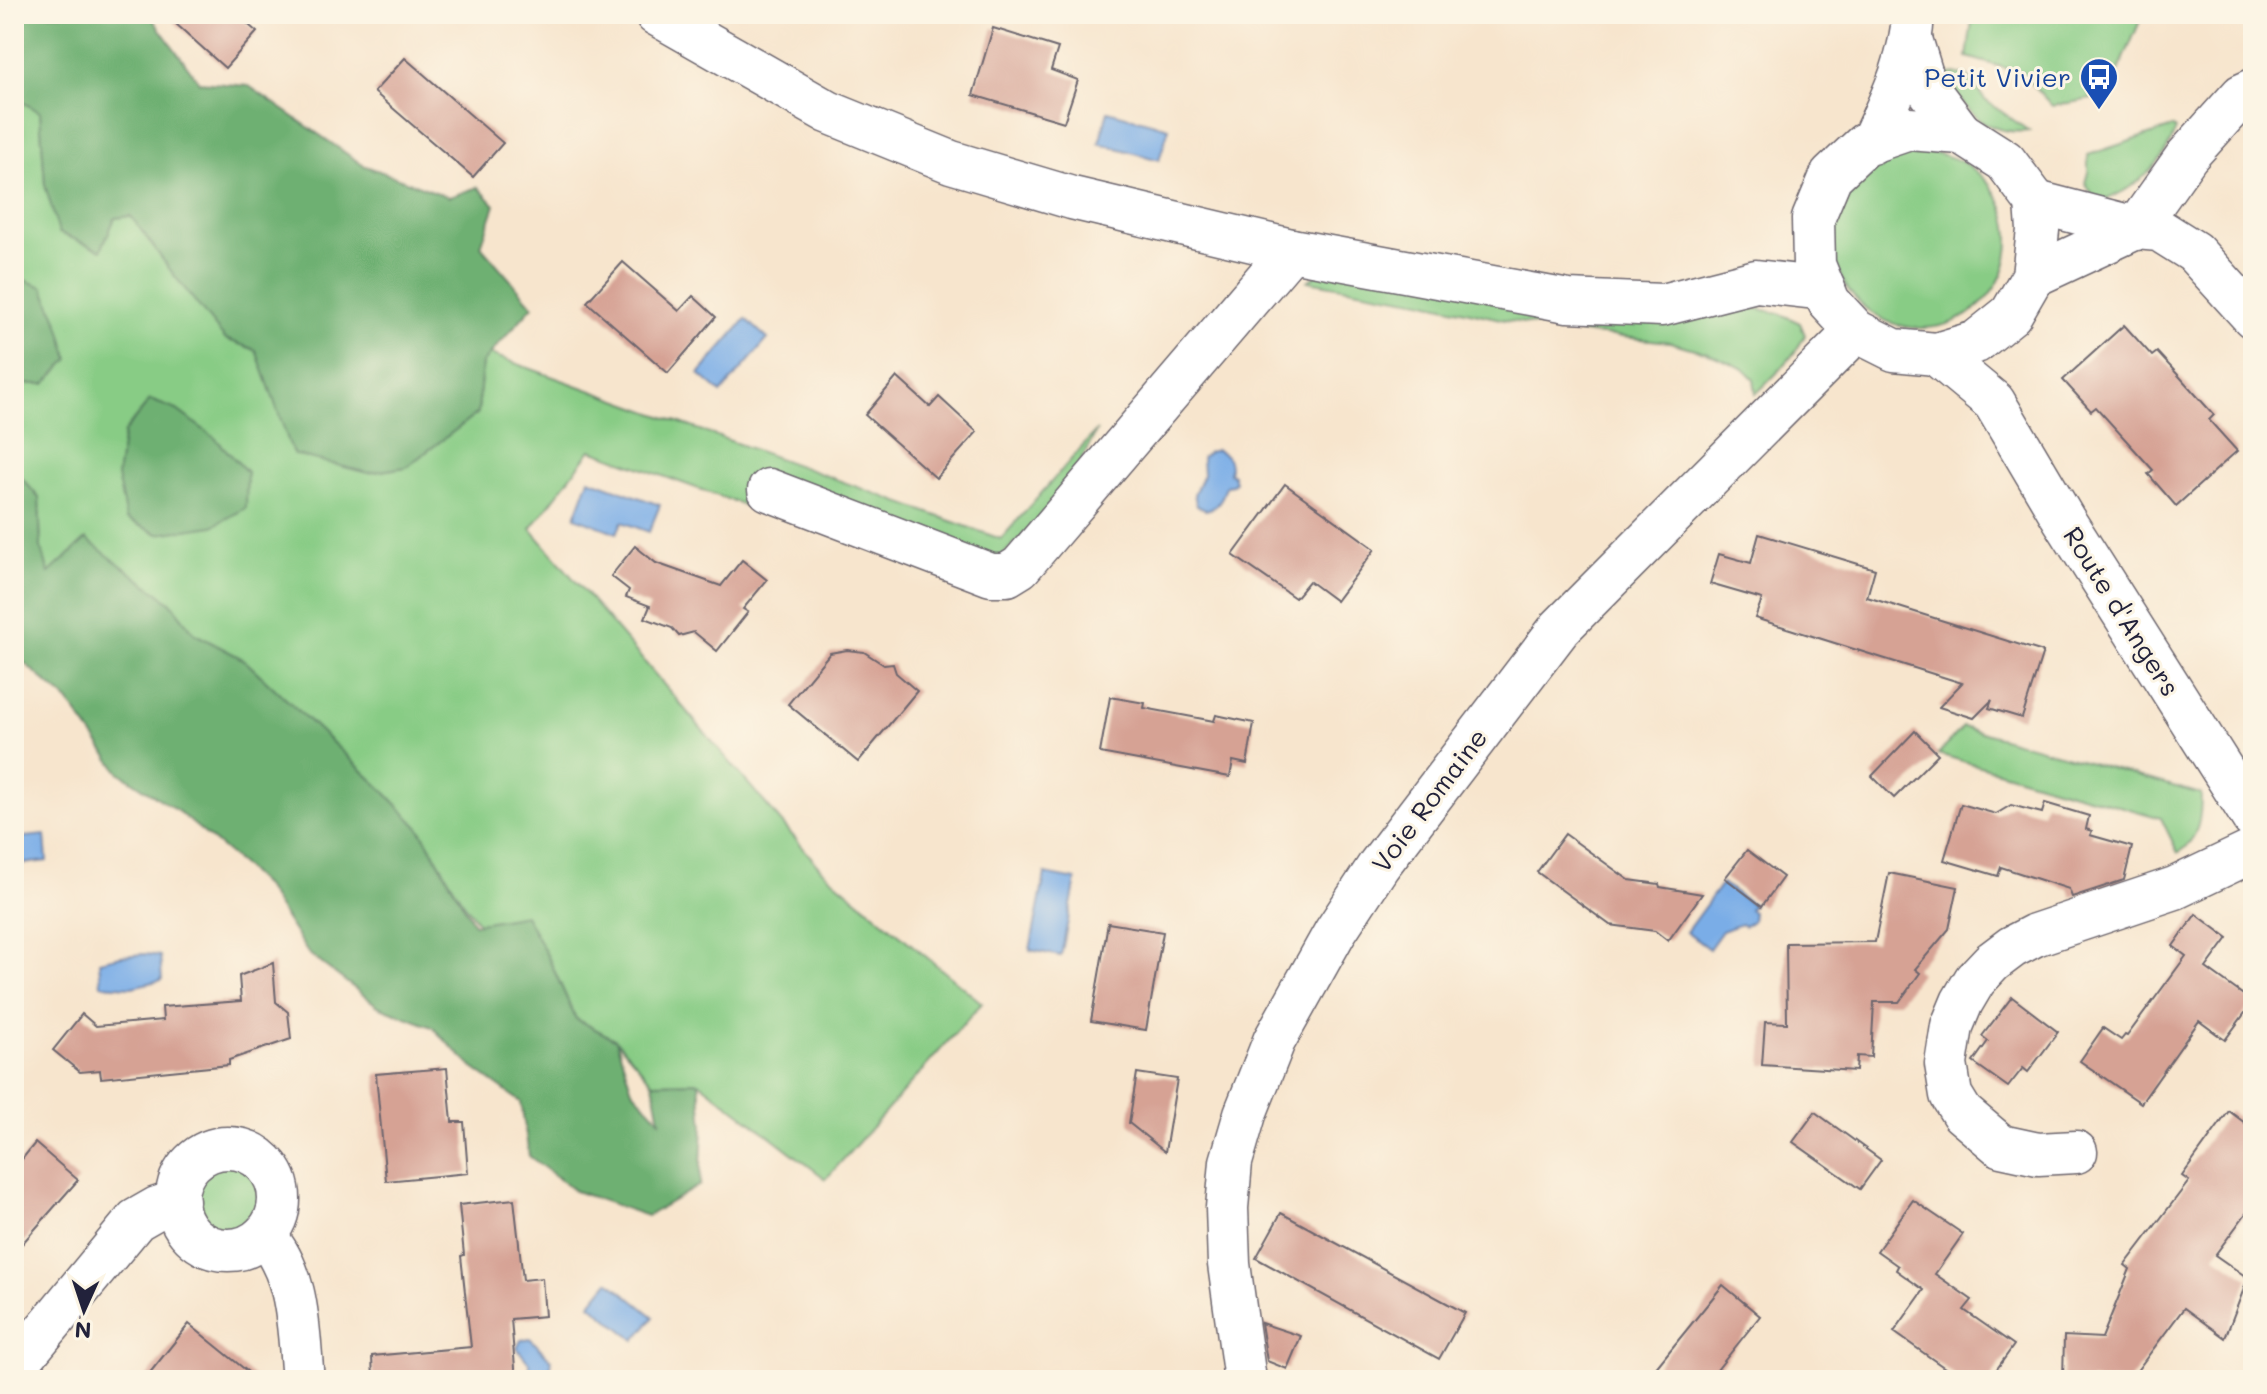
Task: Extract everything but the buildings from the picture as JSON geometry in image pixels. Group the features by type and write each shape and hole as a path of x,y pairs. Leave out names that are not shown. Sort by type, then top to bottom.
{"street":[{"path":"656,14 828,112 951,162 1072,198 1291,250 1568,301 1662,305 1756,281 1824,289"},
{"path":"1912,26 1925,85 1961,133 2005,161 2036,202 2038,230 2033,276 2011,314 1998,325 1976,342 1936,354 1894,350 1856,331 1829,302 1814,265 1813,219 1831,176 1865,144 1909,129 1961,133"},
{"path":"1871,143 1898,84 1912,26"},
{"path":"2033,276 2136,228 2187,156 2248,93"},
{"path":"2036,202 2136,228 2159,230 2194,252 2253,317"},
{"path":"1756,281 1813,237"},
{"path":"769,490 991,575 1007,575 1020,567 1291,250"},
{"path":"1994,402 1998,325"},
{"name":"Voie Romaine","path":"1245,1380 1229,1264 1227,1208 1231,1162 1245,1114 1274,1041 1335,932 1379,865 1560,628 1856,331"},
{"name":"Route d'Angers","path":"1936,354 1994,402 2064,520 2253,818"},
{"path":"2076,1152 2038,1154 2001,1146 1962,1113 1951,1095 1946,1064 1952,1026 1962,1002 1975,980 1992,962 2035,935 2175,888 2253,851"},
{"path":"231,1148 252,1153 268,1167 278,1185 279,1207 264,1235 247,1246 225,1249 215,1248 196,1238 189,1230 179,1212 178,1191 186,1171 201,1156 210,1151 231,1148"},
{"path":"14,1368 136,1220 178,1201"},
{"path":"264,1235 281,1257 294,1293 303,1380"}],"green space":[{"path":"14,14 149,14 199,82 249,86 363,165 449,197 478,187 495,205 481,246 533,306 482,363 478,413 406,467 368,473 293,454 256,350 225,339 131,216 115,218 101,250 59,233 45,185 40,112 14,97"},
{"path":"1973,14 2143,14 2108,96 2052,106 2022,73 1967,57"},
{"path":"1942,73 1967,75 1985,100 2029,131 1998,129 1986,124 1967,108"},
{"path":"14,97 40,112 45,185 115,218 131,216 225,339 256,350 294,454 368,473 406,467 478,413 482,363 490,354 1001,539 1097,430 1061,501 995,562 762,477 746,506 591,450 531,529 822,870 982,1003 826,1179 699,1082 653,1083 616,1040 576,1019 548,957 525,916 478,923 420,829 381,788 243,659 195,634 170,602 49,574 41,548 39,498 21,478 14,483"},
{"path":"2173,127 2176,130 2170,143 2155,166 2135,184 2098,203 2085,183 2088,155"},
{"path":"1921,152 1955,158 1983,178 2003,206 2009,240 2003,274 1983,302 1955,322 1921,328 1887,322 1859,302 1839,274 1833,240 1839,206 1859,178 1887,158"},
{"path":"1324,269 1670,318 1754,308 1779,313 1800,323 1805,335 1789,359 1756,394 1754,379 1744,369 1708,353 1670,342 1584,333 1505,320 1308,281"},
{"path":"16,277 43,287 59,324 69,359 45,384 20,384 14,379"},
{"path":"150,400 177,410 215,438 247,472 246,508 213,526 158,534 126,519 117,476 124,432"},
{"path":"21,477 39,498 41,548 49,573 86,539 170,602 195,634 243,659 381,788 420,829 474,924 525,915 576,1019 616,1040 632,1090 660,1120 653,1083 699,1082 703,1126 700,1185 647,1216 575,1191 529,1156 521,1102 473,1068 432,1027 378,1006 308,953 265,887 241,864 179,812 119,772 68,701 14,654 14,483"},
{"path":"1963,727 2201,794 2195,835 2178,853 2161,818 1938,754"},
{"path":"228,1164 253,1174 263,1199 253,1224 228,1234 203,1224 193,1199 203,1174"}],"water":[{"path":"1108,111 1169,128 1159,160 1099,143"},
{"path":"746,319 768,339 721,393 699,374"},
{"path":"1216,450 1228,458 1229,473 1235,482 1226,486 1216,505 1205,510 1197,506 1194,494 1203,475 1202,457"},
{"path":"589,479 660,505 649,532 622,522 617,533 575,517"},
{"path":"45,835 47,861 14,865 14,838"},
{"path":"1045,874 1076,880 1061,956 1030,950"},
{"path":"1722,883 1753,905 1749,910 1753,912 1752,921 1722,931 1709,949 1686,932"},
{"path":"145,954 160,956 162,980 132,987 101,985 99,961"},
{"path":"609,1281 654,1317 635,1340 590,1304"},
{"path":"530,1338 551,1360 551,1380 529,1380 529,1363 517,1348 521,1340"}],"place":[{"name":"Petit Vivier","path":"2099,111"}]}
